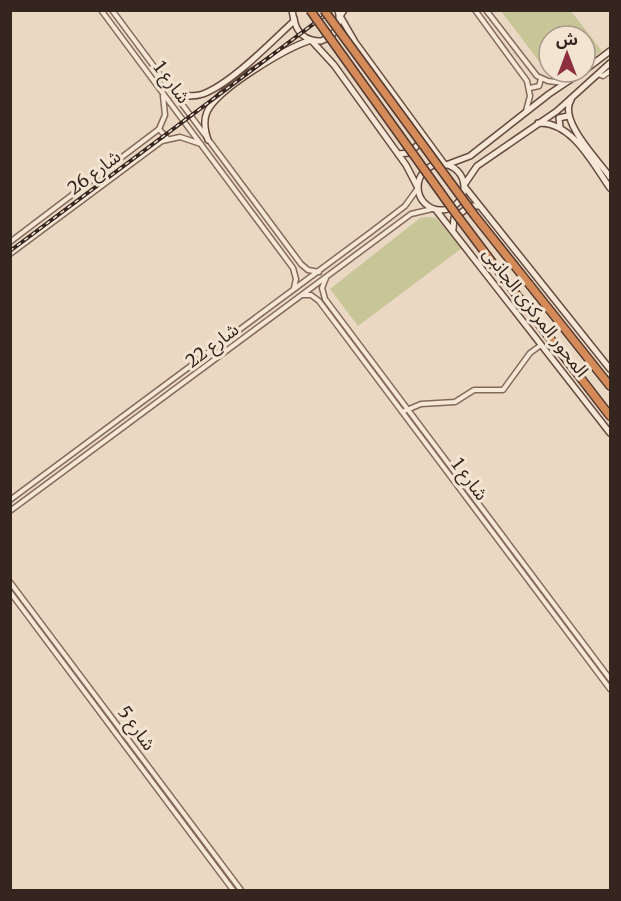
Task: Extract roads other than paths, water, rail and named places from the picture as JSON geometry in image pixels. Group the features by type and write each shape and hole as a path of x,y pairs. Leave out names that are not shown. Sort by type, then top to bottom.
{"highway":[{"path":"310,10 456,214 610,416"},
{"path":"324,10 475,216 610,386"}],"main road":[{"path":"293,10 294,21 299,33 311,40 334,65 398,154 418,188 421,199 434,209 449,209 456,205 463,195 464,186 471,173 485,160 557,111 610,63"},
{"path":"208,140 205,123 209,109 246,77 288,49 311,40 321,40 331,36 338,27 341,12"},
{"path":"341,12 355,42 446,165 460,174 464,186"},
{"path":"175,95 192,96 206,93 241,67 294,21"},
{"path":"597,61 610,51"},
{"path":"241,67 241,75 246,77"},
{"path":"418,188 424,171 434,165 446,165 477,151 565,84"},
{"path":"575,93 568,104 567,116 610,177"},
{"path":"560,127 560,118 567,116"},
{"path":"537,123 560,127 586,154 610,188"},
{"path":"398,154 414,150 424,136"},
{"path":"477,151 485,160"},
{"name":"المحور المركزى الجانبى","path":"464,186 610,369"},
{"path":"454,230 454,218 470,206 479,206"},
{"name":"المحور المركزى الجانبى","path":"434,209 454,230 610,433"}],"street":[{"name":"شارع 1","path":"101,10 294,272 294,289"},
{"name":"شارع 1","path":"112,10 301,264 308,270 319,272"},
{"path":"475,10 530,88 530,100 524,115"},
{"path":"486,10 537,75"},
{"path":"598,73 602,76 610,71"},
{"path":"530,88 540,84"},
{"path":"162,92 165,115 159,129 167,138 185,138 203,146"},
{"name":"شارع 26","path":"10,242 159,129"},
{"name":"شارع 26","path":"10,254 167,138"},
{"name":"شارع 22","path":"10,500 319,272 405,206 418,188"},
{"path":"405,206 411,214"},
{"name":"شارع 22","path":"10,511 411,214 434,209"},
{"path":"254,215 261,210"},
{"path":"52,211 58,219"},
{"name":"شارع 1","path":"326,277 322,288 325,298 610,679"},
{"name":"شارع 1","path":"301,295 311,296 319,301 610,689"},
{"path":"402,412 407,407 430,402 451,403 474,390 503,390 530,353 542,344"},
{"path":"201,358 206,366"},
{"path":"80,448 86,456"},
{"name":"شارع 5","path":"10,582 241,891"},
{"name":"شارع 5","path":"10,592 233,891"},
{"path":"561,623 566,620"},
{"path":"177,815 182,812"}],"railway":[{"path":"10,251 332,10"}]}
